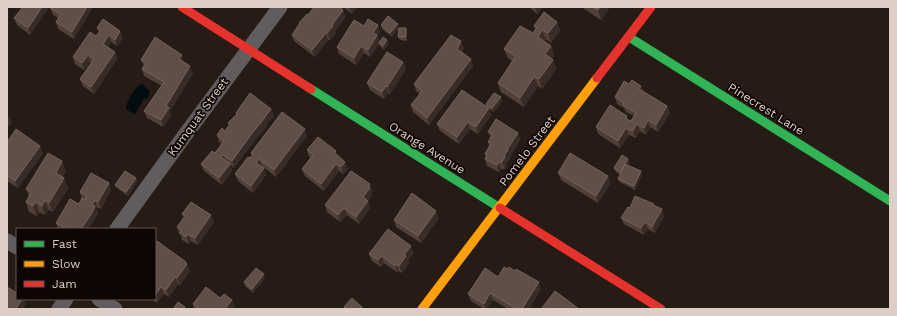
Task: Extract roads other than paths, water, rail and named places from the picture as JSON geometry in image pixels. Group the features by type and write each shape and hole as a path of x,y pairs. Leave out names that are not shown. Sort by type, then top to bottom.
{"street":[{"name":"Orange Avenue","path":"182,7 661,309"},
{"name":"Kumquat Street","path":"118,228 280,7"},
{"name":"Pomelo Street","path":"422,309 651,7"},
{"name":"Pinecrest Lane","path":"628,37 890,201"},
{"path":"7,241 16,246"},
{"path":"59,309 65,300"},
{"path":"101,300 115,309"}]}
